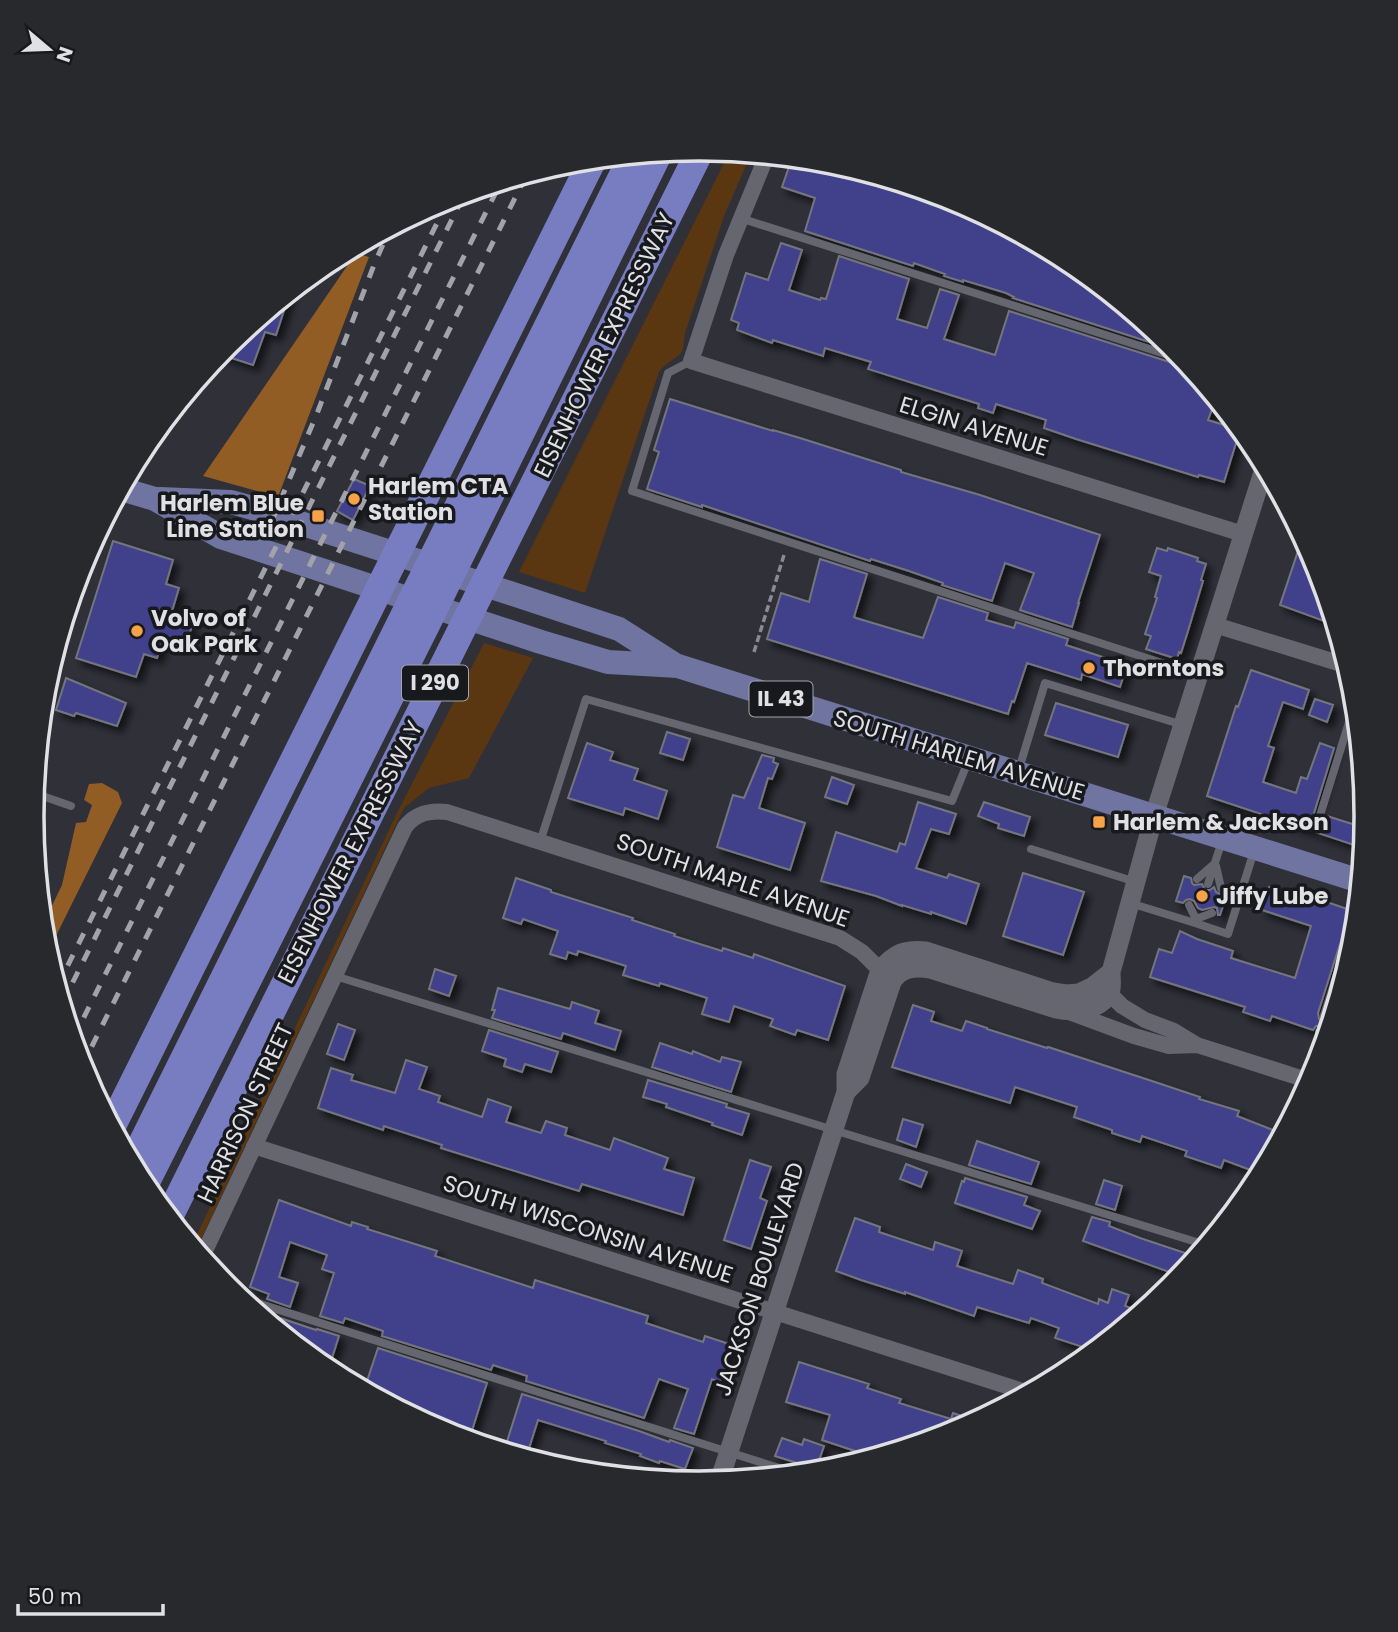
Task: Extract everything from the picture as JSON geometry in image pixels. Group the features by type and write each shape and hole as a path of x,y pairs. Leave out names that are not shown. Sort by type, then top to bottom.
{"highway":[{"name":"EISENHOWER EXPRESSWAY","path":"174,1208 695,161"},
{"path":"150,1173 423,603 654,162"},
{"path":"440,569 629,165"},
{"path":"116,1115 587,170"},
{"path":"138,1153 423,603"}],"main road":[{"name":"SOUTH HARLEM AVENUE","path":"130,492 155,499 221,537 541,642 608,662 678,666 1351,878"},
{"name":"SOUTH HARLEM AVENUE","path":"155,499 231,502 263,511 619,629 678,666"}],"street":[{"path":"691,361 726,256 763,164"},
{"name":"ELGIN AVENUE","path":"691,361 1243,534"},
{"path":"1069,1012 1083,1011 1094,1006 1105,999 1111,988 1111,972 1154,816 1261,479"},
{"path":"1215,625 1336,662"},
{"name":"SOUTH MAPLE AVENUE","path":"432,810 447,812 840,938 862,952 886,976"},
{"name":"HARRISON STREET","path":"206,1248 405,827 412,819 432,810"},
{"path":"1111,972 1088,990 1066,995 926,951 913,950 901,952 890,959 886,976 917,968 930,969 1069,1012 1134,1036 1169,1045 1197,1045"},
{"name":"JACKSON BOULEVARD","path":"723,1470 834,1131 846,1092 846,1073 886,976"},
{"path":"1109,993 1122,1006 1145,1020 1174,1031 1197,1045 1299,1078"},
{"name":"SOUTH WISCONSIN AVENUE","path":"254,1146 1016,1389"}],"lane":[{"path":"740,218 1162,353"},
{"path":"691,361 668,373 632,491 1199,675"},
{"path":"1018,774 1045,682 1183,724"},
{"path":"540,842 586,699 952,801 970,758"},
{"path":"1317,825 1348,725"},
{"path":"44,797 71,806"},
{"path":"1208,884 1223,838"},
{"path":"1130,903 1195,921 1228,934 1255,848"},
{"path":"1031,849 1136,882"},
{"path":"1198,879 1215,863"},
{"path":"1215,863 1221,888"},
{"path":"1189,905 1195,921"},
{"path":"1195,921 1200,909"},
{"path":"1195,921 1212,913"},
{"path":"335,976 1197,1242"},
{"path":"263,1305 776,1467"}],"path":[{"path":"754,652 784,555"}],"shaded area":[{"path":"725,162 747,162 724,216 685,333 682,351 659,372 585,593 519,572"},
{"path":"362,255 369,257 278,497 203,476 350,262"},
{"path":"484,643 533,658 469,778 429,788 404,808 200,1241 196,1236 397,813"},
{"path":"102,783 118,792 122,803 55,938 50,909 62,885 76,823 86,822 92,805 84,800 89,784"}],"building":[{"path":"789,167 869,183 950,211 989,228 1063,271 1098,296 1151,343 1013,298 1006,293 944,276 945,274 914,263 913,266 805,231 815,198 782,187"},
{"path":"781,243 802,250 789,290 820,300 826,299 839,256 909,279 897,319 927,328 940,289 959,295 944,339 995,355 1009,311 1171,363 1212,409 1208,420 1225,425 1236,441 1224,482 1199,475 1198,477 1076,439 1044,428 1046,420 996,404 993,413 978,408 979,404 868,369 871,362 825,348 823,356 773,340 772,343 737,330 739,323 731,320 746,273 768,280"},
{"path":"285,309 276,335 265,332 253,365 231,358"},
{"path":"670,399 1100,535 1072,627 1020,610 1034,573 1005,563 992,601 909,571 871,559 870,561 647,489 659,452 654,450"},
{"name":"Harlem CTA Station","path":"354,479 370,486 353,520 337,511"},
{"name":"Volvo of Oak Park","path":"113,541 173,560 166,584 179,588 170,618 192,626 186,644 164,637 157,658 144,654 136,677 76,658"},
{"path":"1157,548 1167,551 1168,548 1198,558 1197,561 1206,564 1188,631 1177,659 1146,649 1151,636 1145,634 1161,576 1149,572"},
{"path":"1298,551 1324,621 1280,605"},
{"path":"820,559 867,574 854,617 856,618 923,638 938,597 988,613 986,620 1014,628 1016,622 1068,639 1066,645 1127,665 1120,687 1082,674 1081,680 1027,663 1008,714 767,639 781,593 809,602"},
{"path":"1251,670 1309,690 1303,709 1283,702 1268,746 1274,748 1263,782 1296,793 1301,777 1307,779 1320,743 1334,748 1311,827 1316,831 1321,830 1327,816 1354,824 1353,845 1207,796 1236,706 1238,707"},
{"path":"66,678 126,703 117,726 76,713 74,716 56,710"},
{"path":"1315,699 1333,705 1327,722 1309,715"},
{"name":"Thorntons","path":"1056,703 1128,725 1118,757 1045,735"},
{"path":"667,732 690,739 683,760 660,753"},
{"path":"587,743 613,752 610,760 638,769 634,780 667,791 658,819 625,808 623,815 568,798"},
{"path":"762,755 774,758 773,762 778,764 772,779 768,778 759,808 805,823 790,870 717,847 733,795 744,798"},
{"path":"832,777 854,785 847,804 825,797"},
{"path":"918,802 956,814 949,834 931,829 916,868 947,878 949,874 979,884 966,924 821,881 836,832 897,852 900,843 905,845"},
{"path":"984,802 1030,817 1024,836 998,828 999,824 978,816"},
{"path":"1023,873 1084,892 1063,955 1003,936"},
{"name":"Jiffy Lube","path":"1184,876 1191,878 1194,885 1202,884 1205,890 1214,887 1220,894 1228,891 1220,915 1217,908 1202,910 1190,899 1183,903 1176,901"},
{"path":"516,878 633,918 632,920 675,934 674,936 753,958 754,954 845,986 828,1040 797,1030 795,1035 770,1026 773,1019 734,1006 729,1022 702,1014 707,998 623,975 626,966 578,951 577,955 568,952 566,959 550,954 558,931 523,919 521,924 503,918"},
{"path":"1269,887 1348,909 1344,930 1318,1013 1321,1020 1319,1026 1313,1030 1272,1016 1270,1021 1243,1012 1245,1007 1150,977 1159,949 1172,953 1180,931 1233,951 1231,958 1295,978 1311,926 1262,910"},
{"path":"435,969 456,976 449,996 429,989"},
{"path":"498,988 570,1009 572,1002 599,1011 595,1023 621,1031 615,1050 563,1033 561,1039 492,1018"},
{"path":"913,1005 934,1012 931,1021 962,1031 966,1021 1048,1047 1239,1111 1237,1116 1274,1130 1250,1170 1224,1160 1221,1168 1185,1156 1187,1151 1142,1136 1140,1142 1112,1133 1112,1130 1074,1117 1077,1107 1015,1087 1010,1103 892,1067"},
{"path":"338,1024 355,1030 344,1060 327,1054"},
{"path":"489,1030 558,1052 551,1072 525,1064 522,1072 504,1066 506,1059 482,1051"},
{"path":"660,1043 692,1054 693,1051 720,1062 722,1057 741,1062 731,1092 652,1067"},
{"path":"406,1060 427,1067 419,1089 440,1096 438,1102 482,1117 488,1099 511,1107 506,1122 541,1133 546,1121 567,1128 565,1135 610,1150 614,1138 668,1158 664,1169 694,1178 683,1215 582,1184 579,1191 441,1148 442,1145 384,1126 383,1130 318,1108 331,1068 353,1075 351,1080 395,1093"},
{"path":"648,1080 727,1104 726,1107 749,1114 742,1135 643,1097"},
{"path":"903,1119 923,1125 916,1147 897,1140"},
{"path":"977,1141 1039,1162 1031,1184 969,1165"},
{"path":"750,1160 771,1167 760,1198 767,1201 751,1249 724,1240"},
{"path":"906,1164 927,1172 921,1187 900,1179"},
{"path":"965,1178 1027,1197 1024,1205 1040,1211 1032,1229 955,1203"},
{"path":"1104,1180 1122,1186 1115,1210 1096,1204"},
{"path":"279,1200 351,1226 352,1222 368,1227 367,1229 437,1251 435,1256 533,1288 535,1280 648,1316 646,1323 703,1342 705,1336 732,1345 720,1382 712,1379 694,1434 674,1428 688,1389 659,1379 644,1418 526,1381 527,1376 493,1365 491,1370 382,1336 383,1331 345,1318 343,1323 320,1316 334,1273 322,1269 327,1255 290,1242 279,1277 298,1283 290,1307 267,1299 269,1294 250,1287"},
{"path":"1092,1217 1110,1222 1109,1226 1140,1238 1187,1254 1169,1272 1083,1241"},
{"path":"855,1218 880,1227 879,1232 933,1250 935,1242 962,1251 957,1266 1013,1284 1018,1270 1043,1279 1042,1283 1098,1304 1099,1299 1108,1303 1112,1289 1129,1295 1125,1306 1132,1308 1083,1347 1055,1338 1059,1328 1031,1318 1029,1323 977,1307 974,1316 836,1271"},
{"path":"277,1317 339,1336 332,1358 300,1336"},
{"path":"378,1348 487,1383 472,1430 409,1404 367,1381"},
{"path":"799,1362 869,1384 867,1388 901,1399 899,1403 951,1419 953,1413 962,1416 910,1436 855,1452 822,1440 830,1415 786,1402"},
{"path":"522,1394 693,1448 685,1469 660,1461 659,1463 640,1456 641,1454 605,1443 606,1441 538,1420 529,1449 507,1442"},
{"path":"782,1438 802,1445 804,1439 824,1446 819,1460 799,1464 775,1456"}],"railway":[{"path":"89,1053 521,185"},
{"path":"79,1027 495,194"},
{"path":"68,992 458,207"},
{"path":"63,974 442,214"},
{"path":"271,523 384,242"}],"place":[{"name":"Harlem CTA Station","path":"354,499"},
{"name":"Harlem Blue Line Station","path":"318,516"},
{"name":"Volvo of Oak Park","path":"137,631"},
{"name":"Thorntons","path":"1089,668"},
{"name":"Harlem & Jackson","path":"1099,822"},
{"name":"Jiffy Lube","path":"1202,896"}]}
